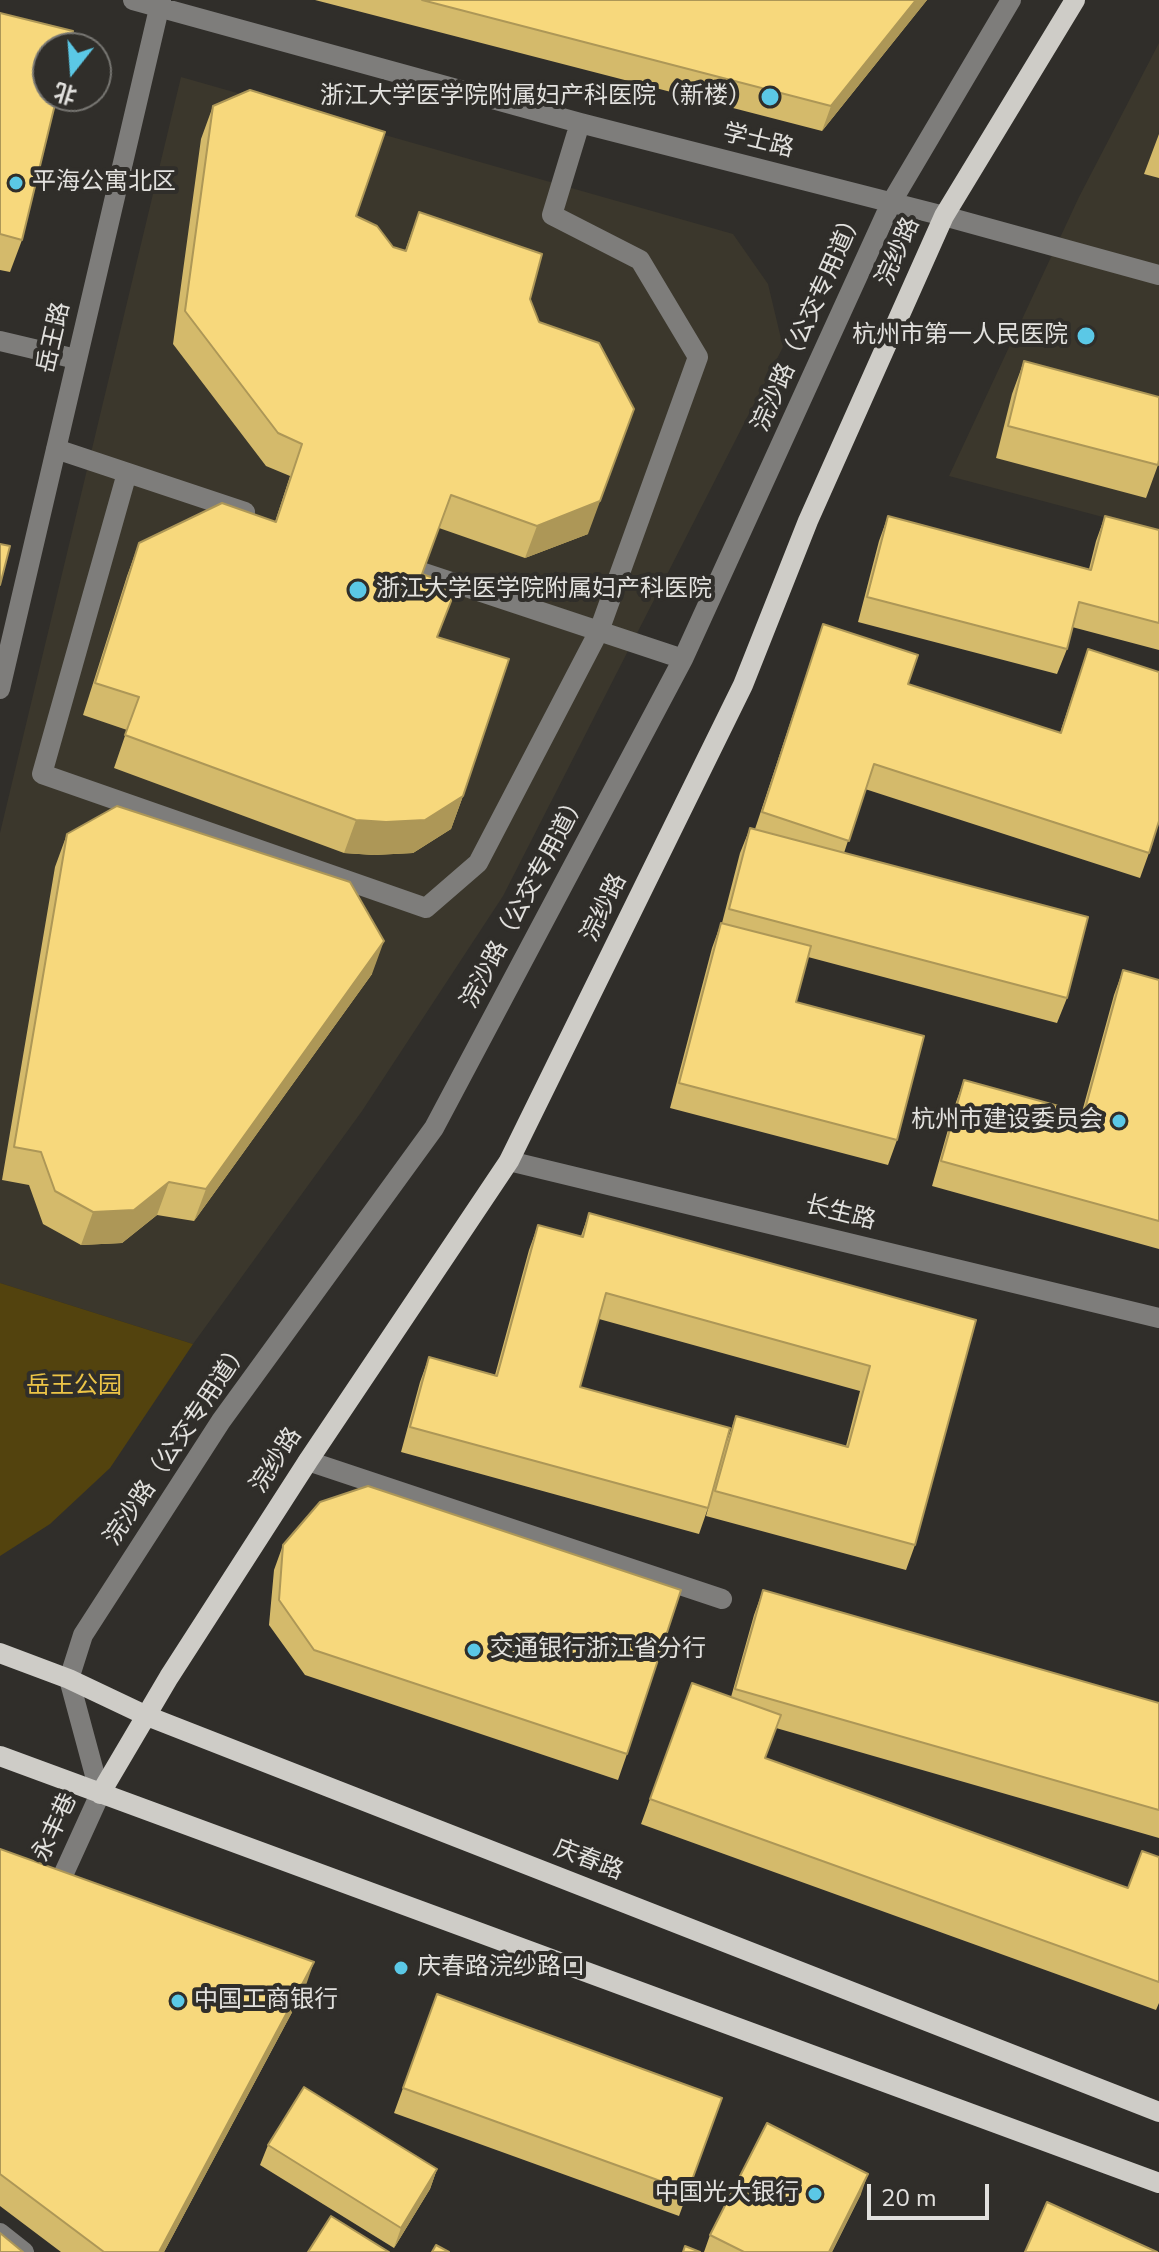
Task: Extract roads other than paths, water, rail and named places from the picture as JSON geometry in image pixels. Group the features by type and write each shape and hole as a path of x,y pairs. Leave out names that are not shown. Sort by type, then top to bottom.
{"main road":[{"name":"浣纱路","path":"100,1794 183,1654 509,1161 743,685 808,521 944,216 1075,0"},
{"name":"庆春路","path":"0,1653 69,1679 147,1716 1159,2112"},
{"path":"0,1756 1159,2183"}],"street":[{"name":"学士路","path":"133,0 160,4 580,123 944,216 1159,275"},
{"name":"浣沙路（公交专用道）","path":"69,1679 83,1635 221,1421 434,1128 683,659 891,203 1011,0"},
{"name":"岳王路","path":"0,689 160,4"},
{"path":"127,473 42,774 426,908 478,863 599,631 698,357 640,260 552,215 580,123"},
{"path":"0,341 76,359"},
{"path":"56,449 260,517"},
{"path":"378,557 683,659"},
{"name":"长生路","path":"509,1161 1159,1318"},
{"path":"308,1461 722,1599"},
{"path":"69,1679 100,1794"},
{"name":"永丰巷","path":"59,1884 100,1794"},
{"path":"0,2233 24,2252"}],"place":[{"name":"浙江大学医学院附属妇产科医院（新楼）","path":"770,97"},
{"name":"平海公寓北区","path":"16,183"},
{"name":"杭州市第一人民医院","path":"1086,336"},
{"name":"浙江大学医学院附属妇产科医院","path":"358,590"},
{"name":"杭州市建设委员会","path":"1119,1121"},
{"name":"交通银行浙江省分行","path":"474,1650"},
{"name":"庆春路浣纱路口","path":"401,1968"},
{"name":"中国工商银行","path":"178,2001"},
{"name":"中国光大银行","path":"815,2194"}],"park label":[{"name":"岳王公园","path":"74,1387"}]}
